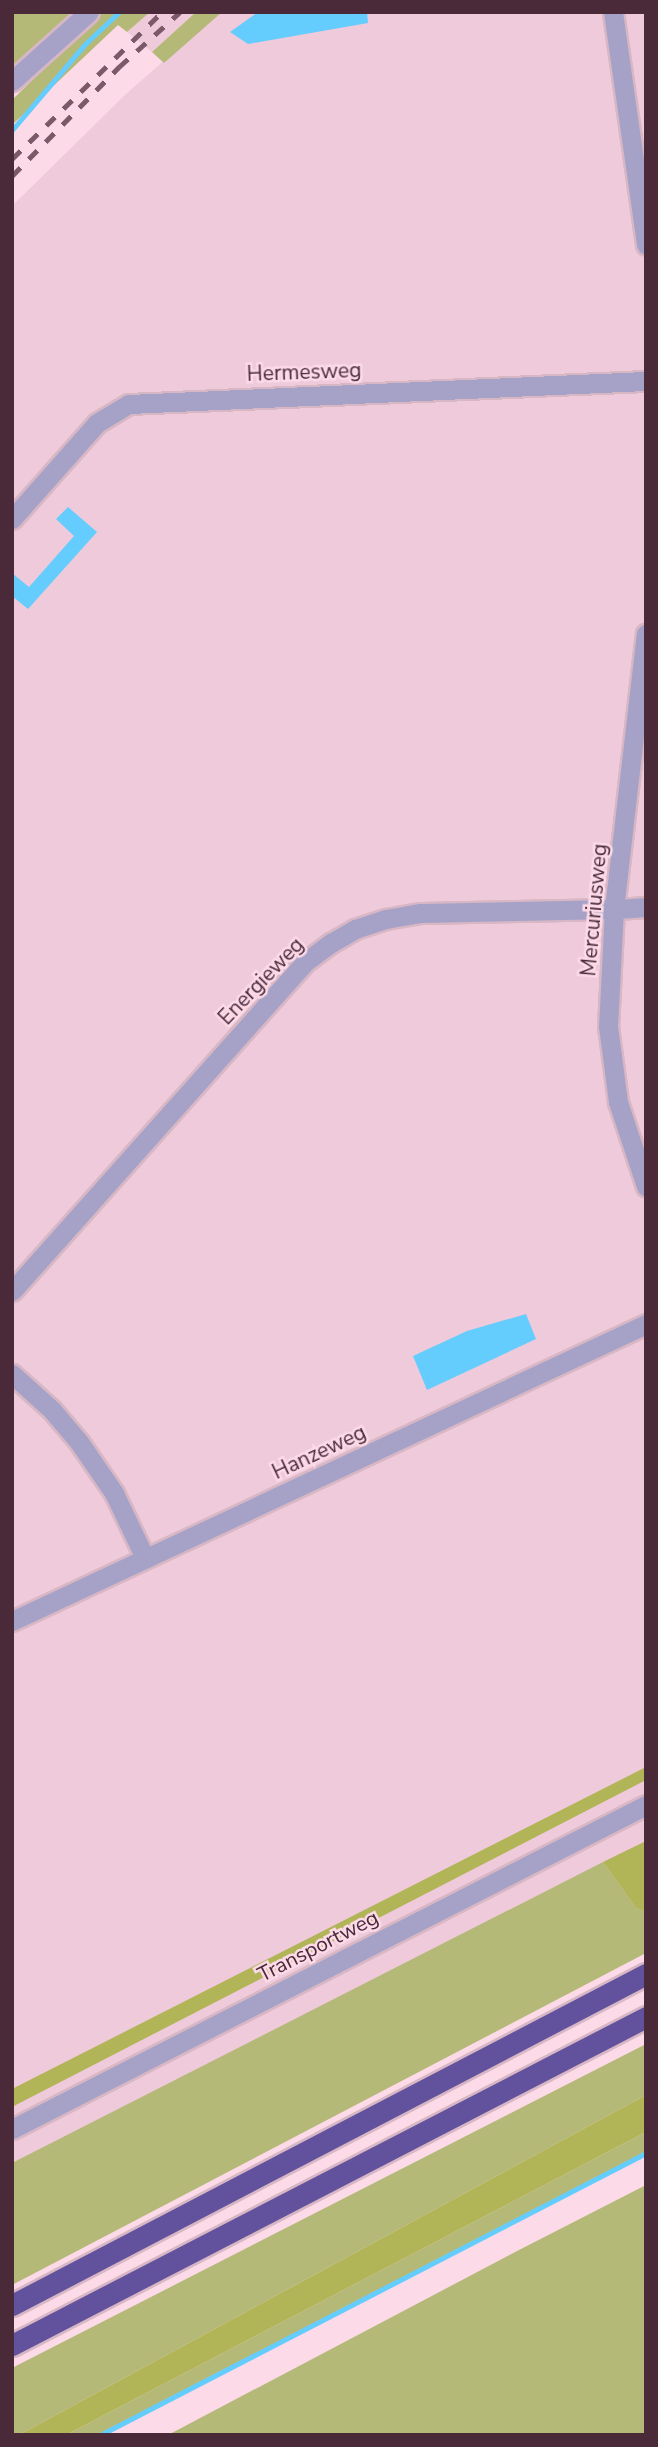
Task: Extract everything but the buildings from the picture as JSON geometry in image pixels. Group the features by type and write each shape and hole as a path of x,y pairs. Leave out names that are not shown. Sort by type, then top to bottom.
{"highway":[{"path":"12,2305 646,1974"},
{"path":"12,2346 646,2017"}],"street":[{"path":"12,81 89,12"},
{"path":"612,12 646,245"},
{"name":"Hermesweg","path":"12,519 97,423 129,404 646,381"},
{"name":"Mercuriusweg","path":"646,634 614,909 608,1026 618,1102 646,1186"},
{"name":"Energieweg","path":"12,1291 304,964 331,943 375,922 420,913 646,907"},
{"name":"Hanzeweg","path":"12,1621 646,1324"},
{"path":"12,1374 52,1410 79,1442 114,1493 145,1558"},
{"name":"Transportweg","path":"12,2129 646,1805"},
{"name":"Transportweg","path":"12,2143 646,1820"}],"shaded area":[{"path":"150,12 196,12 152,52 127,32"},
{"path":"219,12 646,12 646,1923 12,2208 12,206 125,95"}],"green space":[{"path":"12,12 73,12 12,70"},
{"path":"102,12 150,12 127,32 118,25 12,125 12,100"},
{"path":"196,12 222,12 164,63 152,52"},
{"path":"646,1767 646,1780 12,2107 12,2089"},
{"path":"646,1841 646,1912 636,1908 603,1862"},
{"path":"603,1862 636,1908 646,1912 646,1953 12,2285 12,2163"},
{"path":"646,2044 646,2095 19,2435 12,2435 12,2368"},
{"path":"646,2095 646,2132 66,2435 19,2435"},
{"path":"646,2132 646,2155 104,2435 66,2435"},
{"path":"646,2185 646,2435 168,2435 519,2250"}],"water":[{"path":"258,12 367,12 368,23 248,44 230,32"},
{"path":"68,507 97,532 28,609 12,596 12,573 29,587 74,536 56,519"},
{"path":"526,1314 536,1339 427,1390 413,1356 467,1331"}],"waterway":[{"path":"12,130 85,44 119,12"},
{"path":"100,2435 646,2153"}],"railway":[{"path":"12,159 162,12"},
{"path":"12,176 119,67 180,12"}]}
